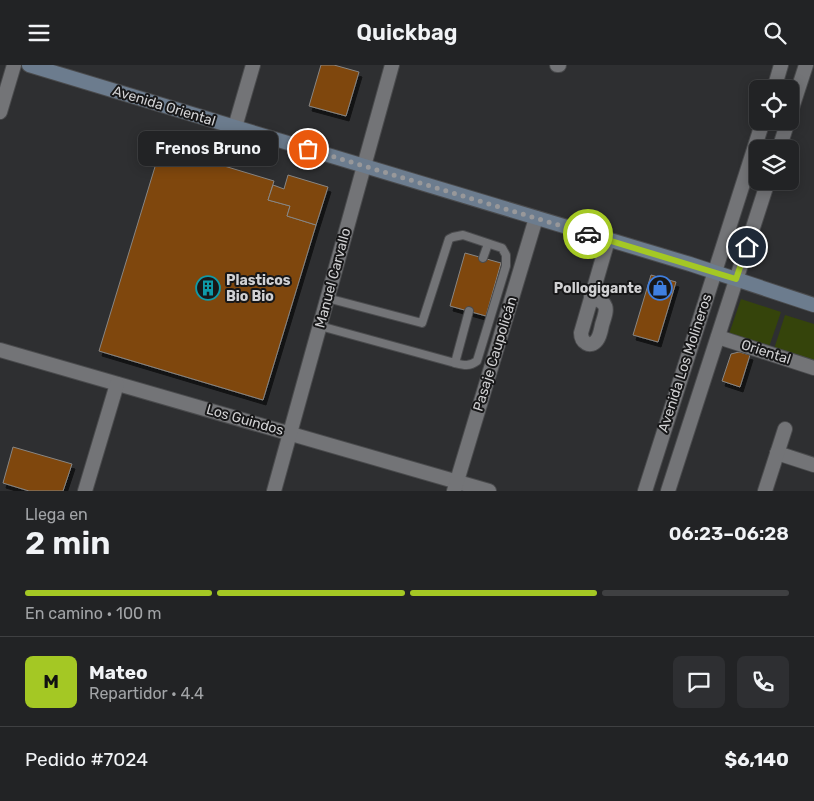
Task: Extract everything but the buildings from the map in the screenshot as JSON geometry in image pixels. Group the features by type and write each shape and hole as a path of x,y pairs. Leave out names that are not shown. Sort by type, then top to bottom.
{"main road":[{"name":"Avenida Oriental","path":"29,65 608,239 814,305"}],"street":[{"path":"0,111 14,65"},
{"path":"235,127 252,65"},
{"name":"Manuel Carvallo","path":"274,491 392,65"},
{"path":"777,80 781,65"},
{"path":"799,86 806,65"},
{"name":"Avenida Los Molineros","path":"645,491 760,130"},
{"name":"Avenida Los Molineros","path":"668,491 765,190"},
{"name":"Pasaje Caupolicán","path":"455,486 536,218"},
{"path":"592,297 608,239"},
{"name":"Oriental","path":"718,337 814,367"},
{"name":"Los Guindos","path":"0,350 290,433 455,486 489,491"},
{"path":"86,491 117,384"},
{"path":"765,491 785,429"},
{"path":"777,453 814,465"}],"lane":[{"path":"320,326 466,366 471,365 477,361 506,266 506,255 502,248 463,235 448,239 422,323 327,298"},
{"path":"483,258 488,244"},
{"path":"455,363 469,311"}],"green space":[{"path":"741,299 781,312 769,347 729,334"},
{"path":"785,315 814,324 814,361 774,349"}],"way so far":[{"path":"308,149 588,234"}],"place":[{"name":"Frenos Bruno","path":"308,149"},
{"name":"Plasticos Bio Bio","path":"208,288"},
{"name":"Pollogigante","path":"660,288"}],"route":[{"path":"588,234 736,279 747,247"}]}
